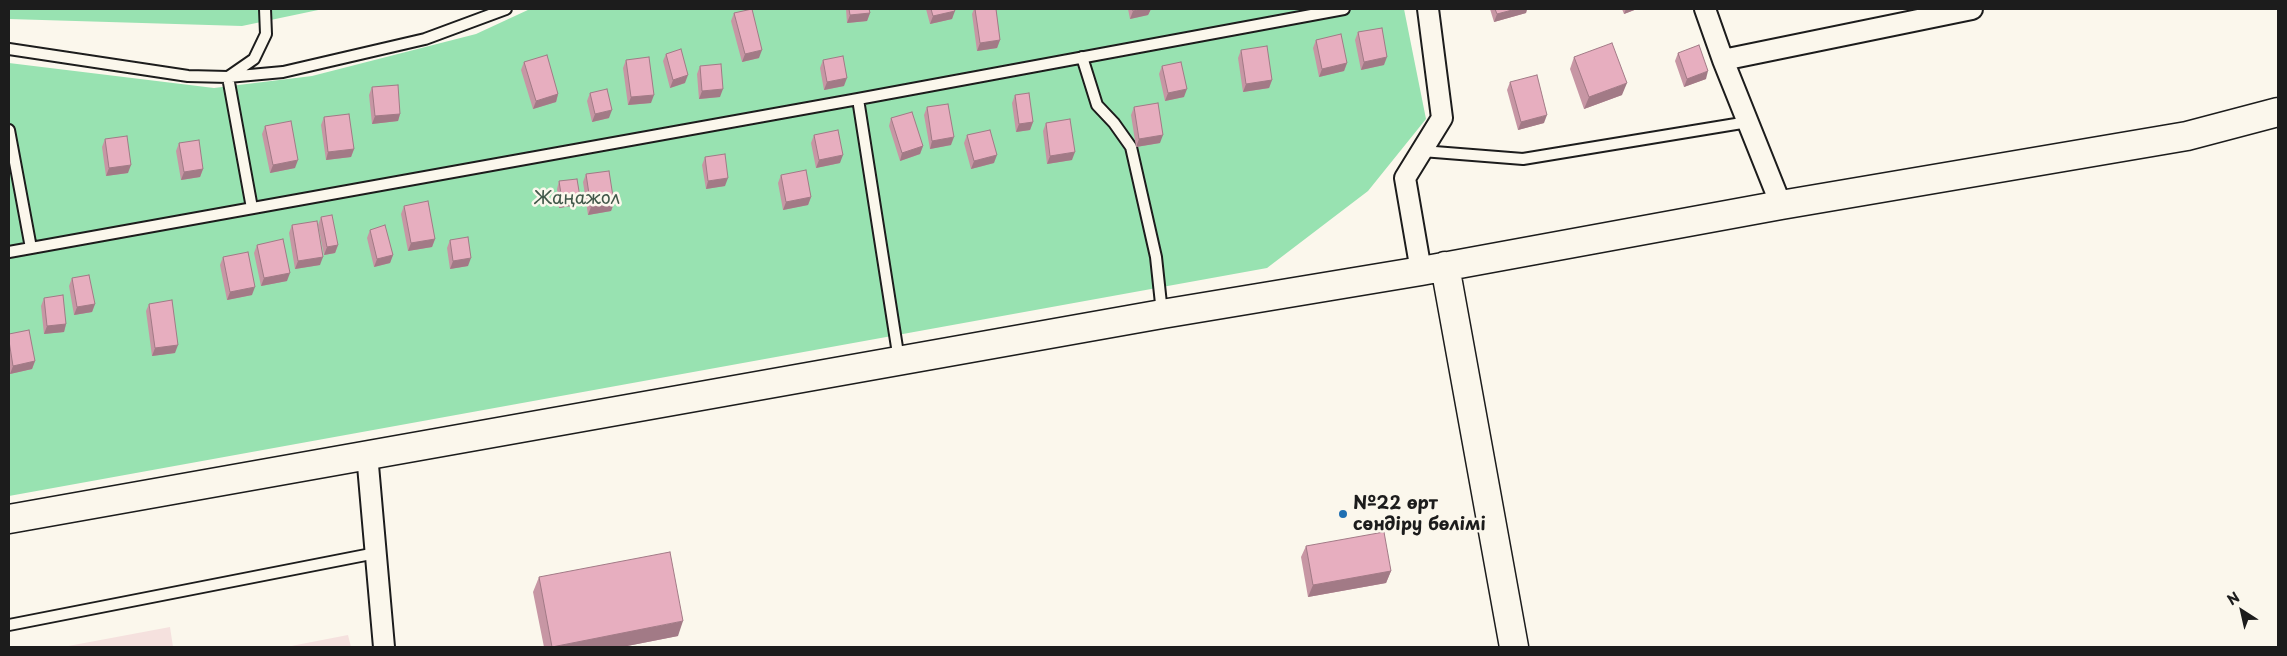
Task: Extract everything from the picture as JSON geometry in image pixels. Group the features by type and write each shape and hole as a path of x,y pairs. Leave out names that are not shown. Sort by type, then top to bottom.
{"street":[{"path":"1428,9 1442,118 1405,178 1433,269 1514,647"},
{"path":"1705,9 1723,60 1781,205"},
{"path":"1723,60 1972,9"},
{"path":"9,519 1162,314 1433,269 1781,205 2187,136 2278,112"},
{"path":"367,454 384,647"}],"lane":[{"path":"228,77 254,59 266,34 265,9"},
{"path":"9,49 188,76 228,77 283,72 425,39 506,9"},
{"path":"9,252 858,99 1344,9"},
{"path":"1082,56 1097,105 1114,123 1131,147 1156,257 1162,314"},
{"path":"228,77 252,208"},
{"path":"858,99 899,361"},
{"path":"1422,151 1524,159 1748,122"},
{"path":"9,130 31,248"},
{"path":"9,625 376,553"}],"shaded area":[{"path":"170,627 173,647 63,647"},
{"path":"348,635 351,647 286,647"}],"green space":[{"path":"9,9 323,9 242,26 9,19"},
{"name":"Жаңажол","path":"530,9 1404,9 1426,119 1368,191 1267,268 9,496 9,63 214,88 312,76 476,34"}],"building":[{"path":"752,9 762,50 745,54 734,13"},
{"path":"849,9 869,9 870,13 850,15"},
{"path":"931,9 954,9 955,11 933,16"},
{"path":"975,9 996,9 1000,40 980,43"},
{"path":"1495,9 1516,9 1497,14"},
{"path":"1382,28 1387,57 1364,62 1358,32"},
{"path":"1341,34 1347,63 1322,69 1316,40"},
{"path":"1612,43 1627,83 1589,97 1574,57"},
{"path":"1699,45 1708,71 1687,79 1678,53"},
{"path":"1267,46 1272,80 1246,84 1241,50"},
{"path":"681,49 688,75 673,80 666,54"},
{"path":"547,55 558,94 536,101 524,62"},
{"path":"843,56 847,78 827,82 823,60"},
{"path":"649,57 654,95 631,97 626,60"},
{"path":"1181,62 1187,89 1168,93 1162,66"},
{"path":"721,64 723,89 702,91 700,66"},
{"path":"1537,75 1547,115 1521,122 1510,82"},
{"path":"398,85 400,114 375,116 372,87"},
{"path":"607,89 612,110 595,114 590,93"},
{"path":"1029,93 1033,122 1019,124 1015,95"},
{"path":"1158,103 1163,135 1139,139 1134,107"},
{"path":"948,104 954,137 932,141 927,107"},
{"path":"912,112 923,146 902,153 891,118"},
{"path":"349,114 354,149 328,152 324,117"},
{"path":"1070,119 1075,152 1050,156 1046,123"},
{"path":"291,121 298,160 273,165 265,126"},
{"path":"838,130 843,155 819,160 814,135"},
{"path":"990,130 997,155 974,161 967,135"},
{"path":"127,136 131,165 109,168 105,139"},
{"path":"199,140 203,169 184,172 179,143"},
{"path":"725,154 728,178 708,181 705,157"},
{"path":"806,170 811,197 786,202 781,175"},
{"path":"609,171 614,203 591,207 586,174"},
{"path":"577,179 580,197 562,200 559,181"},
{"path":"428,201 435,239 411,243 404,206"},
{"path":"332,215 338,245 327,247 321,217"},
{"path":"317,221 323,257 298,261 292,225"},
{"path":"385,225 393,255 377,259 370,230"},
{"path":"468,237 471,258 453,261 450,240"},
{"path":"283,239 290,273 264,278 257,245"},
{"path":"248,252 255,287 230,292 223,257"},
{"path":"89,275 95,304 77,307 72,278"},
{"path":"63,295 66,324 47,326 44,298"},
{"path":"172,300 178,345 155,348 149,304"},
{"path":"29,330 35,361 13,366 9,334"},
{"path":"1384,532 1391,571 1313,585 1306,546"},
{"path":"670,552 683,621 552,647 539,577"}],"place":[{"name":"№22 өрт сөндіру бөлімі","path":"1343,514"}]}
